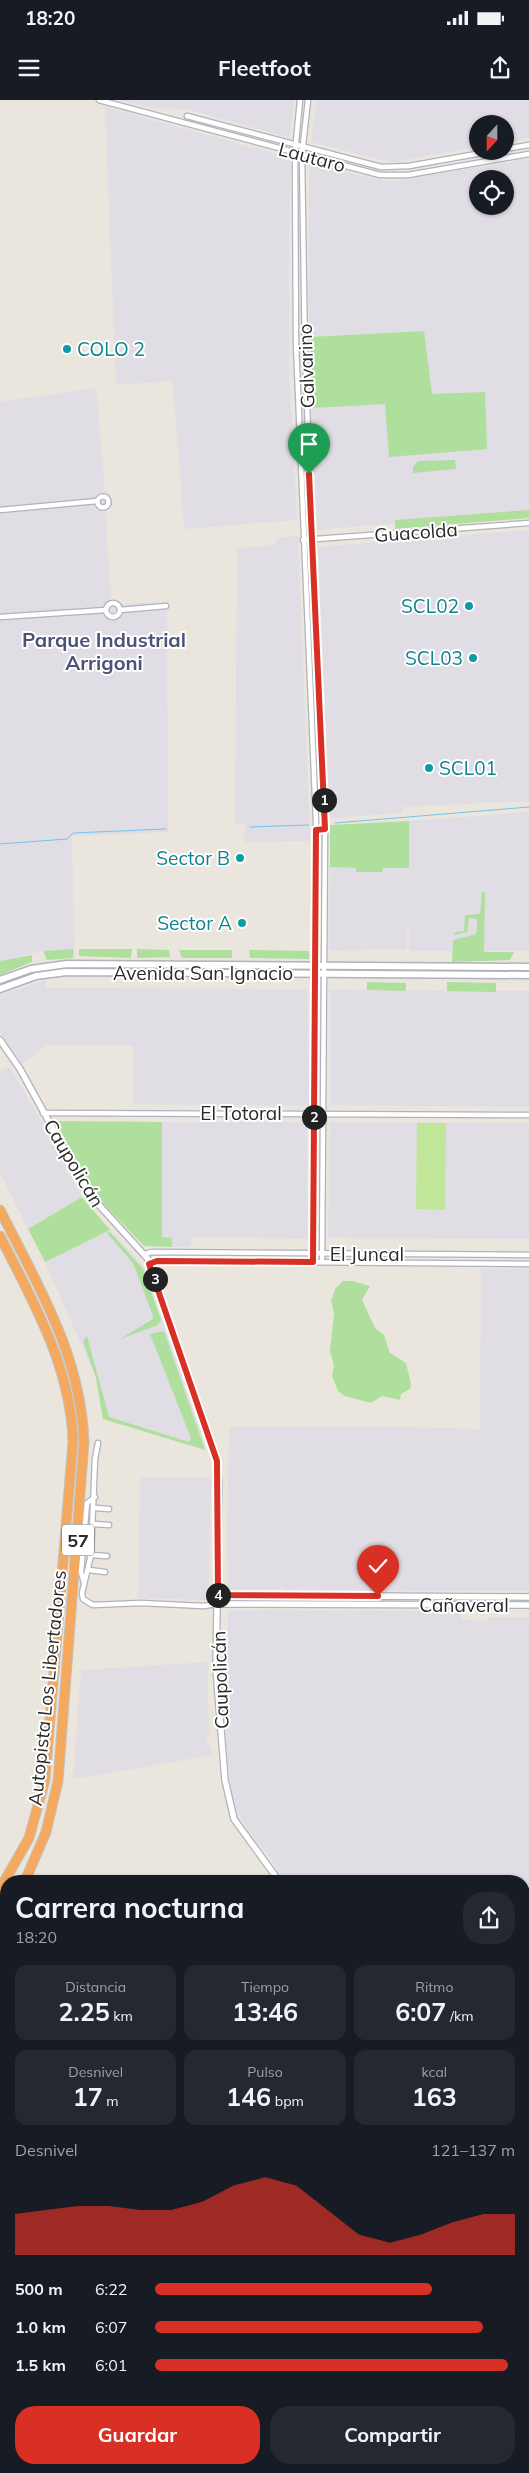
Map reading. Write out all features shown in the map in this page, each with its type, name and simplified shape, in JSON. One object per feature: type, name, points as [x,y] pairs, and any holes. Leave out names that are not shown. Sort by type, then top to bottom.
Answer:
[{"type":"highway","name":"Autopista Los Libertadores","points":[[0,1210],[54,1319],[69,1354],[81,1402],[84,1442],[58,1781],[46,1832],[28,1875]]},
{"type":"highway","name":"Autopista Los Libertadores","points":[[0,1236],[58,1357],[69,1396],[73,1442],[45,1780],[29,1838],[8,1875]]},
{"type":"main road","name":"Avenida San Ignacio","points":[[0,980],[23,971],[47,966],[93,964],[529,967]]},
{"type":"main road","points":[[93,964],[93,972]]},
{"type":"main road","points":[[119,964],[116,968],[119,973]]},
{"type":"main road","points":[[273,965],[273,974]]},
{"type":"main road","points":[[421,975],[422,966]]},
{"type":"main road","name":"Avenida San Ignacio","points":[[0,988],[42,975],[93,972],[529,975]]},
{"type":"street","name":"Lautaro","points":[[99,100],[380,175],[393,176],[529,154]]},
{"type":"street","name":"Galvarino","points":[[300,100],[295,144],[296,344],[316,830],[313,1262]]},
{"type":"street","name":"Galvarino","points":[[308,100],[302,154],[304,358],[325,829],[322,1262]]},
{"type":"street","name":"Lautaro","points":[[187,116],[388,168],[469,155]]},
{"type":"street","points":[[514,148],[529,145]]},
{"type":"street","points":[[0,510],[97,502]]},
{"type":"street","name":"Guacolda","points":[[303,540],[529,523]]},
{"type":"street","points":[[106,610],[113,603],[120,610],[166,606]]},
{"type":"street","points":[[106,610],[108,615],[113,617],[120,610]]},
{"type":"street","points":[[0,617],[106,610]]},
{"type":"street","points":[[310,679],[319,680]]},
{"type":"street","points":[[316,830],[325,829]]},
{"type":"street","name":"Caupolicán","points":[[0,1040],[20,1069],[89,1194],[145,1254],[217,1461],[217,1677],[228,1799],[234,1820],[240,1830],[276,1875]]},
{"type":"street","name":"El Totoral","points":[[43,1113],[529,1115]]},
{"type":"street","name":"El Juncal","points":[[145,1254],[152,1252],[529,1255]]},
{"type":"street","name":"El Juncal","points":[[149,1264],[157,1261],[529,1264]]},
{"type":"street","points":[[98,1443],[95,1459],[92,1555],[82,1592],[83,1598],[93,1605],[141,1603],[203,1606],[218,1604]]},
{"type":"street","points":[[84,1583],[81,1572],[87,1503],[95,1497]]},
{"type":"street","points":[[94,1508],[109,1509]]},
{"type":"street","points":[[94,1524],[109,1525]]},
{"type":"street","points":[[92,1555],[107,1556]]},
{"type":"street","points":[[89,1570],[105,1572]]},
{"type":"street","name":"Cañaveral","points":[[218,1595],[529,1597]]},
{"type":"street","name":"Cañaveral","points":[[218,1604],[529,1605]]},
{"type":"shaded area","points":[[120,100],[294,100],[288,137],[186,109],[151,108]]},
{"type":"shaded area","points":[[317,100],[529,100],[529,138],[514,140],[514,115],[469,115],[469,148],[394,162],[311,142]]},
{"type":"shaded area","points":[[105,107],[291,158],[289,373],[297,520],[184,529],[173,381],[116,385]]},
{"type":"shaded area","points":[[529,159],[529,512],[317,530],[312,408],[385,403],[389,456],[487,448],[432,395],[423,331],[309,337],[309,162],[377,180],[394,181]]},
{"type":"shaded area","points":[[96,388],[105,491],[110,494],[113,502],[111,507],[105,511],[111,599],[123,604],[167,602],[168,832],[72,836],[74,949],[43,951],[0,961],[0,402]]},
{"type":"shaded area","points":[[529,530],[529,801],[402,807],[403,813],[330,818],[318,547]]},
{"type":"shaded area","points":[[298,536],[310,841],[244,842],[245,824],[235,825],[237,548],[275,545],[276,538]]},
{"type":"shaded area","points":[[529,812],[529,951],[409,951],[408,903],[407,949],[329,951],[330,867],[356,868],[357,872],[382,872],[382,868],[408,868],[409,821]]},
{"type":"shaded area","points":[[45,980],[46,988],[308,989],[309,1104],[307,1106],[133,1104],[133,1046],[47,1045],[22,1064],[0,1032],[0,995]]},
{"type":"shaded area","points":[[330,990],[529,991],[529,1107],[330,1105]]},
{"type":"shaded area","points":[[9,1067],[50,1135],[66,1165],[65,1171],[70,1175],[82,1197],[28,1229],[0,1173],[0,1071]]},
{"type":"shaded area","points":[[162,1122],[307,1122],[308,1239],[192,1237],[191,1247],[172,1247],[172,1238],[162,1237]]},
{"type":"shaded area","points":[[330,1122],[529,1123],[529,1239],[328,1238]]},
{"type":"shaded area","points":[[110,1230],[144,1267],[206,1449],[103,1419],[96,1378],[45,1262]]},
{"type":"shaded area","points":[[481,1269],[529,1269],[529,1591],[285,1590],[283,1587],[278,1590],[230,1590],[228,1588],[227,1539],[229,1427],[375,1426],[480,1429]]},
{"type":"shaded area","points":[[140,1478],[211,1478],[208,1600],[138,1598]]},
{"type":"shaded area","points":[[230,1610],[461,1611],[462,1620],[487,1621],[488,1617],[529,1617],[529,1875],[280,1875],[235,1808],[226,1747],[228,1613]]},
{"type":"shaded area","points":[[208,1662],[210,1733],[206,1738],[213,1755],[73,1779],[81,1670]]},
{"type":"green space","points":[[424,331],[432,394],[485,392],[487,449],[389,457],[385,404],[312,408],[309,337]]},
{"type":"green space","points":[[455,460],[456,469],[413,473],[413,467],[418,461]]},
{"type":"green space","points":[[529,510],[529,518],[395,529],[395,520]]},
{"type":"green space","points":[[409,821],[409,868],[383,868],[382,872],[356,872],[356,868],[330,867],[330,825]]},
{"type":"green space","points":[[482,892],[485,892],[484,952],[514,952],[510,960],[452,962],[453,940],[474,935],[477,932],[477,919],[469,918],[467,932],[454,935],[455,932],[464,931],[465,915],[480,914]]},
{"type":"green space","points":[[74,949],[73,958],[47,960],[43,951]]},
{"type":"green space","points":[[79,949],[132,949],[131,958],[79,956]]},
{"type":"green space","points":[[137,949],[169,950],[170,957],[137,958]]},
{"type":"green space","points":[[179,950],[232,950],[232,958],[182,958]]},
{"type":"green space","points":[[249,950],[309,951],[309,959],[250,958]]},
{"type":"green space","points":[[32,955],[32,962],[0,975],[0,961]]},
{"type":"green space","points":[[367,982],[406,983],[406,991],[367,990]]},
{"type":"green space","points":[[447,982],[496,983],[496,992],[447,991]]},
{"type":"green space","points":[[55,1121],[162,1122],[162,1237],[172,1238],[172,1247],[144,1246],[102,1202]]},
{"type":"green space","points":[[417,1123],[446,1123],[445,1210],[416,1209]]},
{"type":"green space","points":[[82,1197],[110,1230],[45,1262],[28,1229]]},
{"type":"green space","points":[[110,1232],[143,1269],[161,1320],[158,1325],[120,1339],[153,1319],[133,1263],[107,1233]]},
{"type":"green space","points":[[343,1281],[353,1281],[370,1286],[362,1300],[375,1328],[384,1335],[390,1353],[406,1363],[411,1384],[410,1389],[401,1394],[400,1400],[382,1396],[371,1403],[345,1396],[338,1391],[332,1376],[334,1365],[330,1351],[334,1313],[331,1301],[335,1289]]},
{"type":"green space","points":[[164,1331],[205,1450],[103,1419],[96,1378],[83,1341],[87,1336],[109,1417],[189,1442],[191,1438],[150,1334]]},
{"type":"waterway","points":[[335,823],[529,807]]},
{"type":"waterway","points":[[250,827],[309,825]]},
{"type":"waterway","points":[[0,844],[67,839],[73,833],[166,829]]},
{"type":"place","name":"COLO 2","points":[[67,349]]},
{"type":"place","name":"SCL02","points":[[469,606]]},
{"type":"place","name":"SCL03","points":[[473,658]]},
{"type":"place","name":"SCL01","points":[[429,768]]},
{"type":"place","name":"Sector B","points":[[240,858]]},
{"type":"place","name":"Sector A","points":[[242,923]]},
{"type":"district","name":"Parque Industrial Arrigoni","points":[[104,650]]},
{"type":"route","points":[[309,474],[325,829],[316,830],[313,1262],[153,1261],[149,1264],[217,1461],[219,1484],[218,1595],[378,1596]]}]
